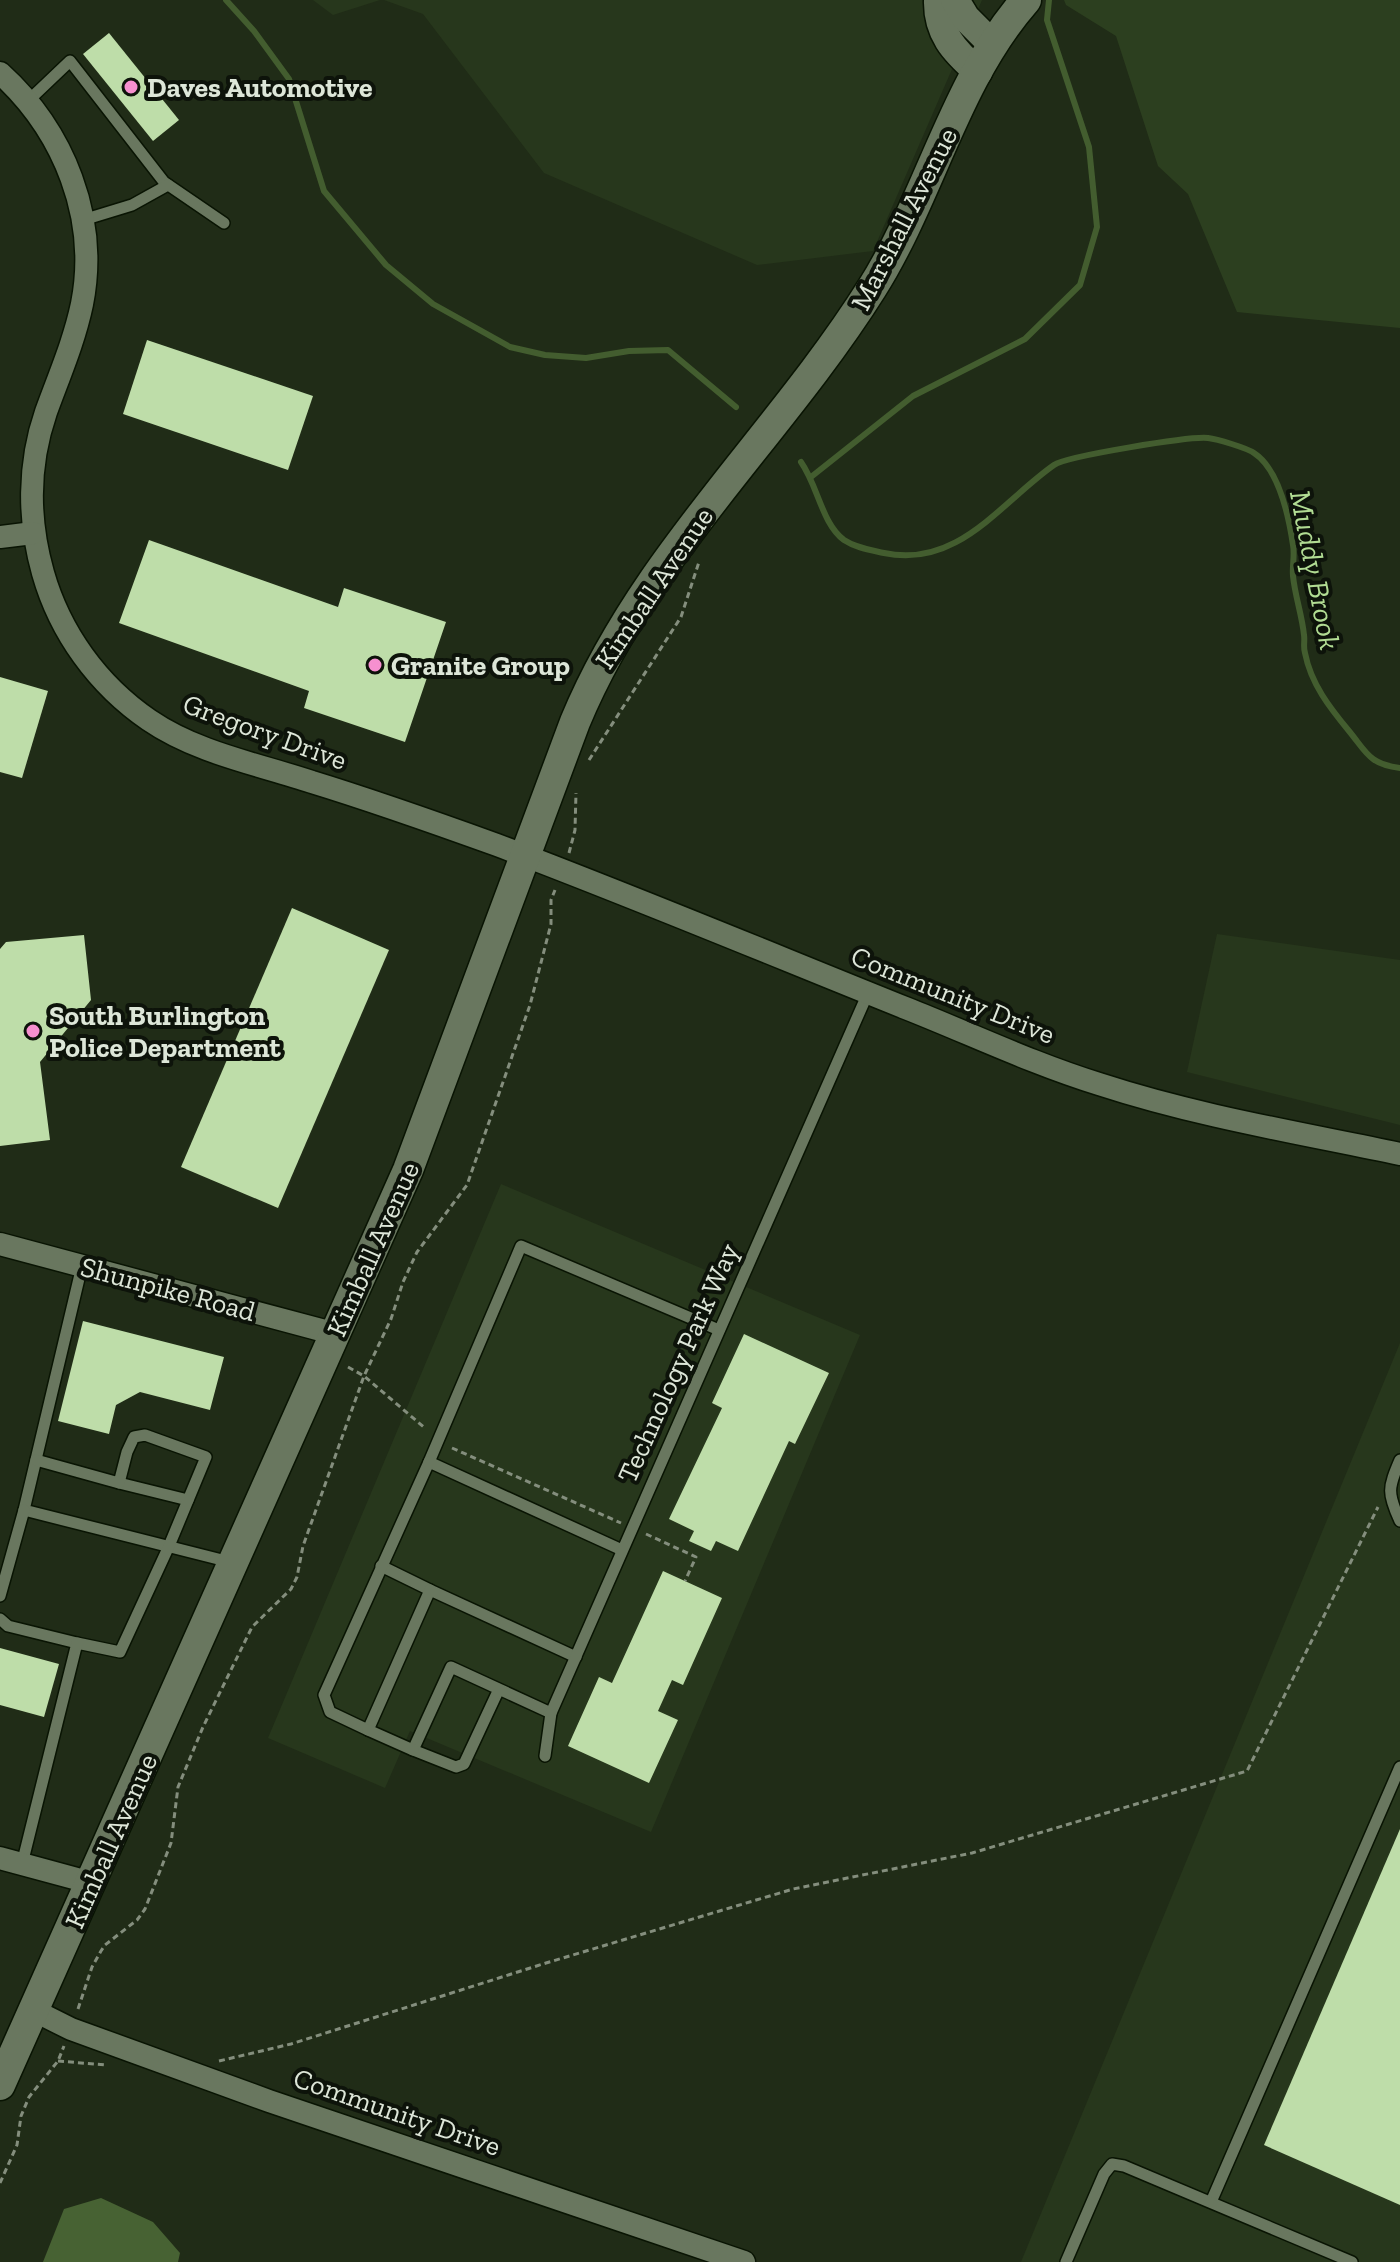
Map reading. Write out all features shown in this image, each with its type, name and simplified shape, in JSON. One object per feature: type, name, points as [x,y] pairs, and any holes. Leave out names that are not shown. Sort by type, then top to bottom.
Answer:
[{"type":"main road","name":"Marshall Avenue","points":[[768,430],[874,285],[904,230],[978,72],[993,45],[1026,0]]},
{"type":"main road","name":"Kimball Avenue","points":[[0,2085],[234,1563],[339,1348],[430,1115],[511,851],[608,651],[665,563],[768,430]]},
{"type":"street","points":[[938,0],[940,26],[946,40],[978,72]]},
{"type":"street","points":[[955,0],[973,27],[993,45]]},
{"type":"street","name":"Gregory Drive","points":[[0,73],[28,101],[55,140],[70,172],[83,220],[86,257],[83,299],[68,355],[45,416],[32,478],[33,533],[44,578],[57,612],[75,645],[113,692],[147,719],[186,740],[511,851]]},
{"type":"street","points":[[0,537],[33,533]]},
{"type":"street","name":"Community Drive","points":[[511,851],[1098,1084],[1231,1118],[1400,1154]]},
{"type":"street","name":"Shunpike Road","points":[[0,1244],[82,1266],[339,1348]]},
{"type":"street","points":[[0,1858],[92,1883]]},
{"type":"street","name":"Community Drive","points":[[35,2011],[71,2029],[184,2070],[744,2262]]},
{"type":"lane","points":[[28,101],[70,61],[142,156],[168,185],[224,223]]},
{"type":"lane","points":[[83,220],[132,205],[168,185]]},
{"type":"lane","name":"Technology Park Way","points":[[545,1756],[551,1713],[868,993]]},
{"type":"lane","points":[[499,1689],[464,1764],[456,1767],[330,1712],[324,1695],[429,1462],[521,1246],[719,1330]]},
{"type":"lane","points":[[0,1596],[24,1510],[82,1266]]},
{"type":"lane","points":[[0,1619],[8,1626],[120,1652],[206,1457],[145,1435],[134,1437],[119,1483]]},
{"type":"lane","points":[[36,1460],[188,1500]]},
{"type":"lane","points":[[1400,1460],[1391,1481],[1389,1498],[1400,1521]]},
{"type":"lane","points":[[429,1462],[622,1550]]},
{"type":"lane","points":[[24,1510],[234,1563]]},
{"type":"lane","points":[[381,1566],[576,1657]]},
{"type":"lane","points":[[368,1730],[430,1590]]},
{"type":"lane","points":[[22,1864],[77,1643]]},
{"type":"lane","points":[[413,1750],[451,1667],[551,1713]]},
{"type":"lane","points":[[1211,2202],[1400,1767]]},
{"type":"lane","points":[[1066,2262],[1104,2174],[1112,2164],[1124,2166],[1352,2262]]},
{"type":"path","points":[[588,762],[681,617],[700,559]]},
{"type":"path","points":[[0,2183],[17,2145],[21,2116],[29,2097],[58,2061],[92,1967],[101,1951],[137,1920],[145,1909],[171,1843],[178,1787],[230,1669],[252,1627],[291,1589],[297,1577],[303,1546],[364,1376],[417,1252],[461,1194],[471,1175],[530,1005],[551,924],[551,900],[575,830],[576,791]]},
{"type":"path","points":[[339,1348],[364,1376],[430,1433]]},
{"type":"path","points":[[449,1446],[621,1523]]},
{"type":"path","points":[[184,2070],[291,2044],[793,1889],[972,1853],[1247,1771],[1391,1481]]},
{"type":"path","points":[[646,1534],[696,1557],[685,1581]]},
{"type":"shaded area","points":[[313,0],[380,0],[333,15]]},
{"type":"shaded area","points":[[384,0],[982,0],[873,251],[757,265],[544,173],[423,14]]},
{"type":"shaded area","points":[[1064,0],[1400,0],[1400,328],[1237,312],[1188,194],[1158,166],[1116,36],[1066,5]]},
{"type":"shaded area","points":[[1217,934],[1400,960],[1400,1125],[1187,1072]]},
{"type":"shaded area","points":[[501,1184],[860,1335],[651,1832],[410,1731],[385,1788],[268,1738]]},
{"type":"shaded area","points":[[1400,1343],[1400,2262],[1021,2262]]},
{"type":"shaded area","points":[[101,2198],[153,2222],[180,2253],[178,2262],[43,2262],[64,2209]]},
{"type":"building","name":"Daves Automotive","points":[[109,33],[179,120],[153,141],[83,54]]},
{"type":"building","points":[[147,340],[313,396],[288,470],[123,414]]},
{"type":"building","points":[[149,540],[338,607],[344,588],[446,622],[405,742],[304,708],[309,691],[119,623]]},
{"type":"building","points":[[0,677],[48,691],[22,778],[0,772]]},
{"type":"building","points":[[292,908],[389,950],[278,1208],[181,1167]]},
{"type":"building","name":"South Burlington Police Department","points":[[84,935],[91,1000],[40,1062],[50,1140],[0,1146],[0,949],[6,942]]},
{"type":"building","points":[[83,1321],[224,1357],[210,1410],[140,1392],[116,1405],[109,1434],[58,1421]]},
{"type":"building","points":[[744,1334],[829,1373],[795,1444],[789,1441],[738,1551],[716,1541],[711,1551],[689,1541],[694,1531],[669,1519],[722,1408],[712,1403]]},
{"type":"building","points":[[663,1571],[722,1598],[683,1685],[672,1680],[658,1711],[678,1720],[649,1783],[568,1746],[599,1677],[612,1683]]},
{"type":"building","points":[[0,1648],[59,1664],[44,1717],[0,1705]]},
{"type":"building","points":[[1400,1829],[1400,2205],[1264,2145]]},
{"type":"waterway","name":"Muddy Brook","points":[[226,0],[254,31],[289,79],[324,191],[386,265],[433,304],[510,347],[545,355],[586,358],[629,351],[668,350],[736,407]]},
{"type":"waterway","points":[[811,477],[913,396],[1025,339],[1080,285],[1097,227],[1089,147],[1047,20],[1049,0]]},
{"type":"waterway","name":"Muddy Brook","points":[[801,462],[825,515],[844,540],[869,550],[910,555],[934,551],[956,542],[977,529],[1054,465],[1064,461],[1130,447],[1197,438],[1218,440],[1254,453],[1277,482],[1286,509],[1294,549],[1293,576],[1304,651],[1317,685],[1370,756],[1381,764],[1400,768]]},
{"type":"place","name":"Daves Automotive","points":[[131,87]]},
{"type":"place","name":"Granite Group","points":[[375,665]]},
{"type":"place","name":"South Burlington Police Department","points":[[33,1031]]}]
